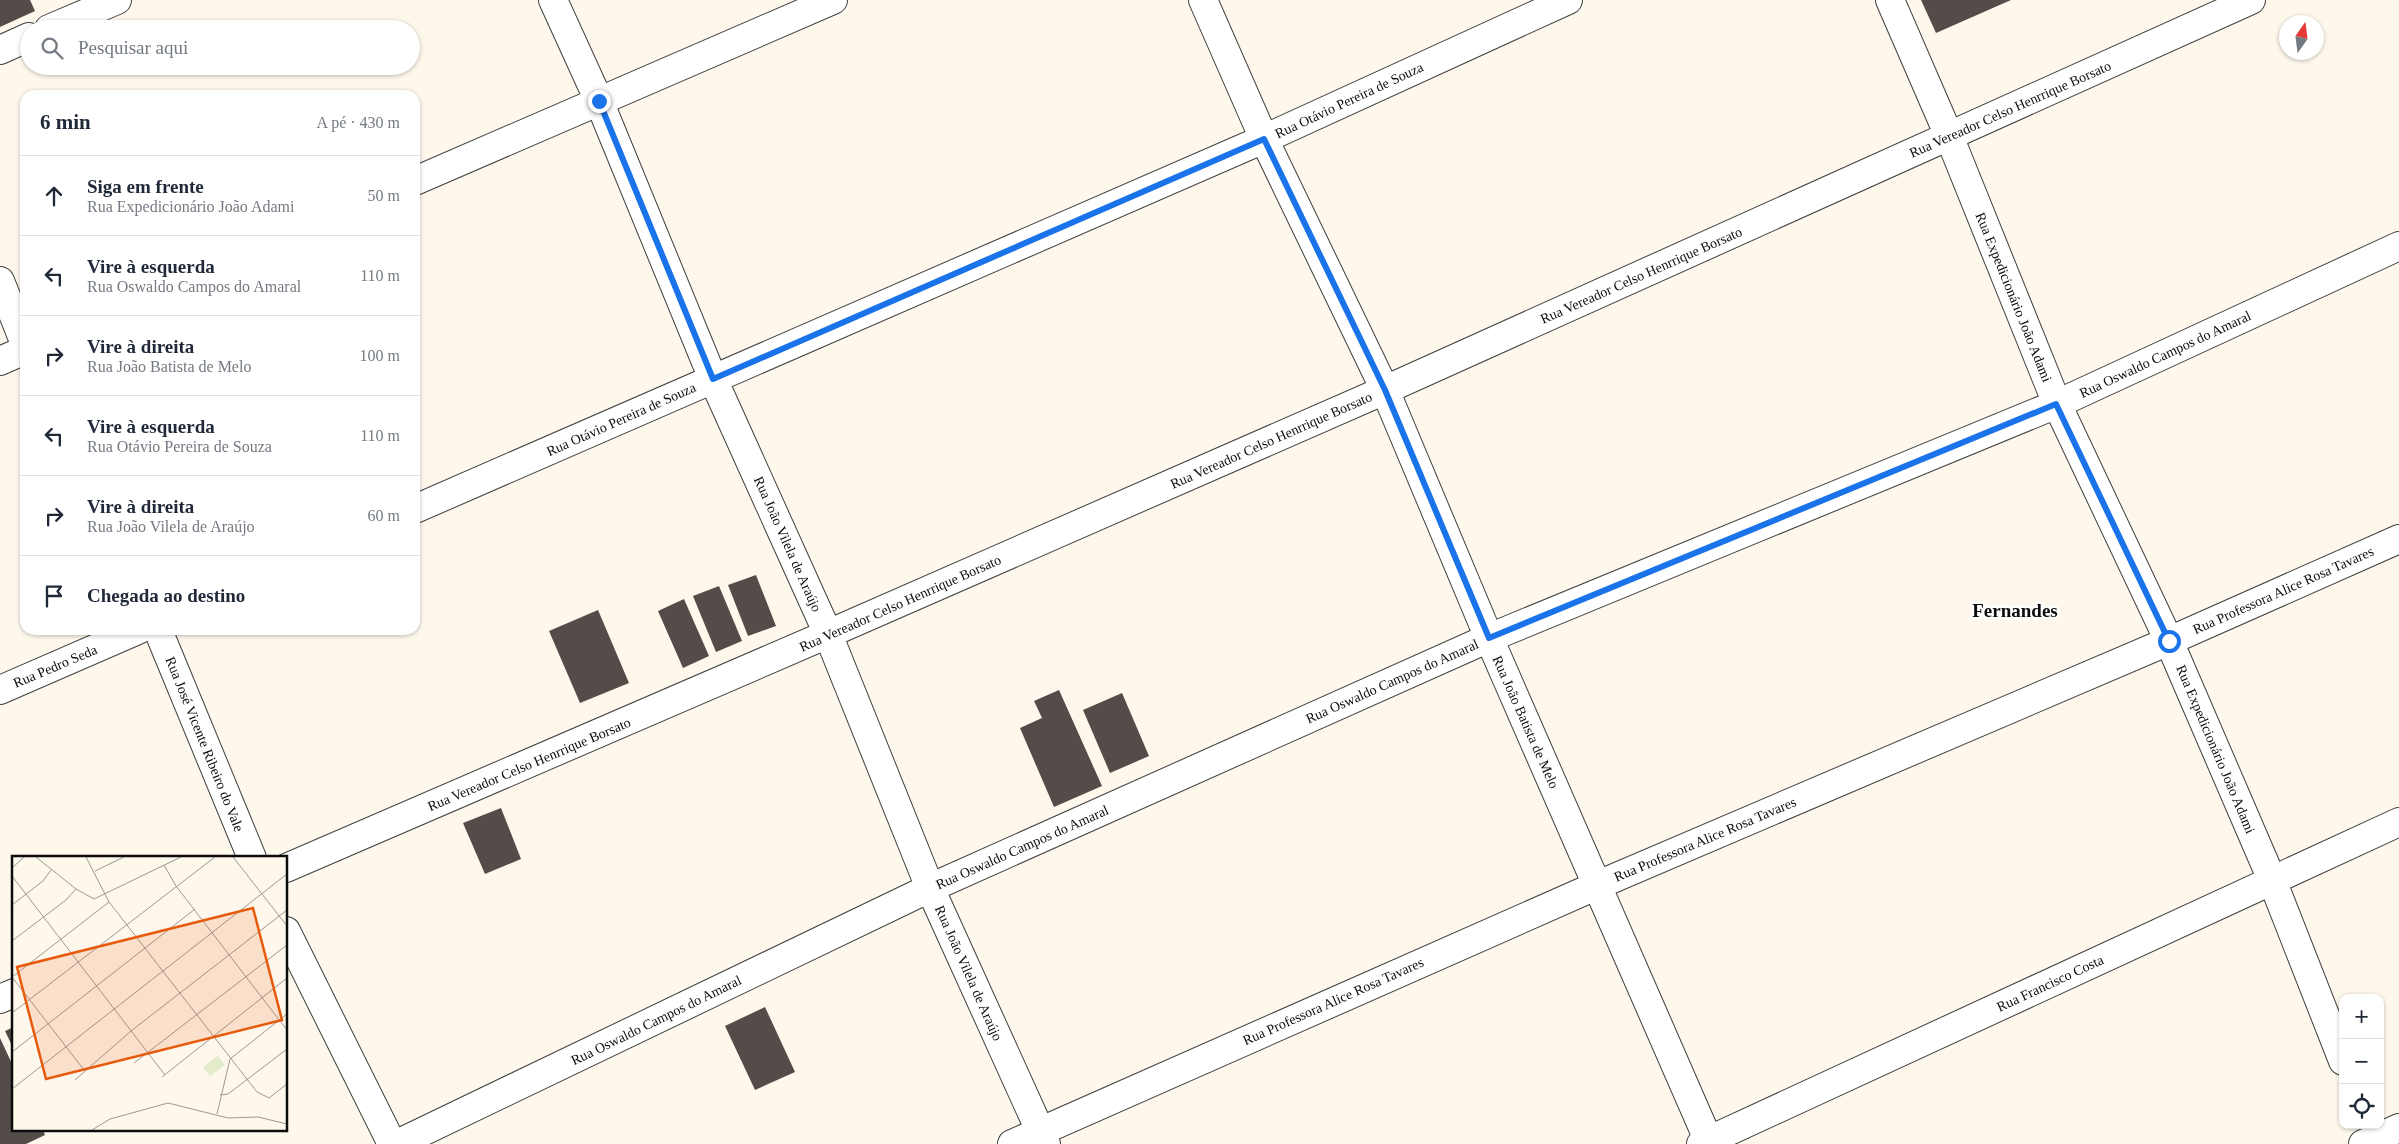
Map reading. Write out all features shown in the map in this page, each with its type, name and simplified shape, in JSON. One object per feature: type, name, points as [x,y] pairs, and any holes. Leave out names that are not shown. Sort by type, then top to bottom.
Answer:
[{"type":"street","points":[[70,20],[118,0]]},
{"type":"street","name":"Rua João Vilela de Araújo","points":[[553,0],[599,101],[713,379],[828,634],[930,888],[1043,1137]]},
{"type":"street","points":[[420,179],[832,0]]},
{"type":"street","name":"Rua João Batista de Melo","points":[[1203,0],[1264,139],[1385,390],[1489,638],[1598,885],[1707,1143]]},
{"type":"street","name":"Rua Otávio Pereira de Souza","points":[[420,507],[1264,139],[1568,0]]},
{"type":"street","name":"Rua Expedicionário João Adami","points":[[1890,0],[1949,136],[2056,404],[2169,641],[2272,880],[2339,1051]]},
{"type":"street","name":"Rua Vereador Celso Henrrique Borsato","points":[[288,867],[828,634],[1385,390],[2251,0]]},
{"type":"street","points":[[0,50],[20,41]]},
{"type":"street","name":"Rua Oswaldo Campos do Amaral","points":[[397,1144],[930,888],[1489,638],[2056,404],[2399,246]]},
{"type":"street","points":[[0,282],[20,332]]},
{"type":"street","points":[[0,361],[20,352]]},
{"type":"street","name":"Rua Professora Alice Rosa Tavares","points":[[1012,1144],[1043,1137],[1598,885],[2169,641],[2399,539]]},
{"type":"street","name":"Rua Pedro Seda","points":[[0,690],[126,635]]},
{"type":"street","name":"Rua José Vicente Ribeiro do Vale","points":[[160,635],[251,856]]},
{"type":"street","name":"Rua Francisco Costa","points":[[1707,1143],[2399,822]]},
{"type":"street","points":[[288,935],[392,1144]]},
{"type":"street","points":[[0,999],[12,994]]},
{"type":"street","points":[[2370,1138],[2399,1128]]},
{"type":"building","points":[[0,0],[30,0],[35,11],[0,27]]},
{"type":"building","points":[[1921,0],[2011,0],[1936,33]]},
{"type":"building","points":[[756,575],[776,626],[748,636],[728,585]]},
{"type":"building","points":[[719,586],[742,641],[716,652],[693,596]]},
{"type":"building","points":[[684,599],[709,656],[683,668],[658,611]]},
{"type":"building","points":[[598,610],[629,683],[580,703],[549,631]]},
{"type":"building","points":[[1059,690],[1102,786],[1054,807],[1020,728],[1042,718],[1034,701]]},
{"type":"building","points":[[1122,693],[1149,756],[1110,773],[1083,710]]},
{"type":"building","points":[[501,808],[521,859],[485,874],[463,823]]},
{"type":"building","points":[[765,1007],[795,1072],[755,1090],[725,1026]]},
{"type":"building","points":[[12,1028],[12,1046],[5,1031]]},
{"type":"building","points":[[0,1038],[12,1064],[12,1132],[44,1132],[45,1135],[26,1144],[0,1144]]},
{"type":"district","name":"Fernandes","points":[[2015,610]]},
{"type":"route","points":[[599,101],[713,379],[1264,139],[1385,390],[1489,638],[2056,404],[2169,641]]}]
